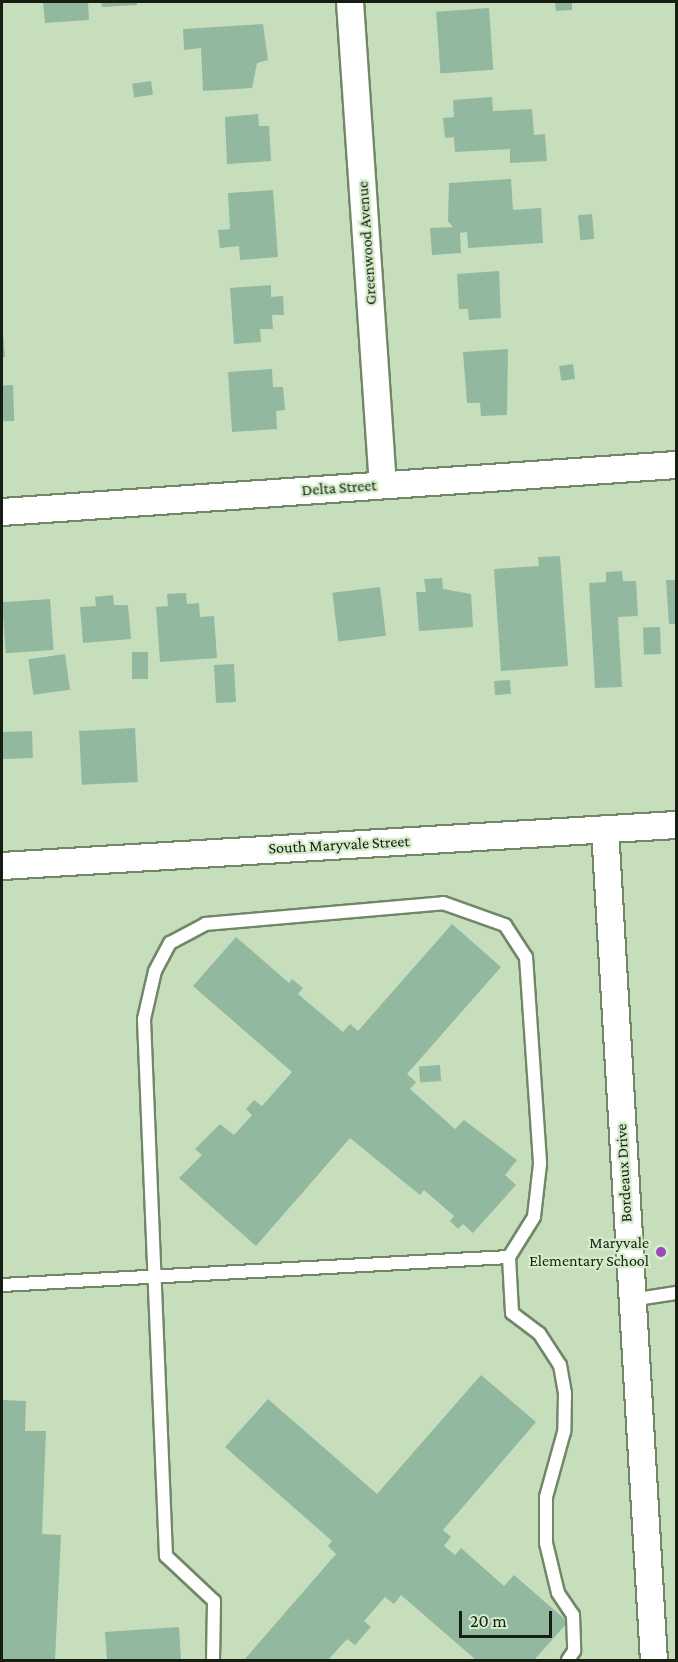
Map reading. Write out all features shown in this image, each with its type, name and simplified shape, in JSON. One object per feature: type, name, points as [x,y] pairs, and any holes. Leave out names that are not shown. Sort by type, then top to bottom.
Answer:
[{"type":"street","name":"Greenwood Avenue","points":[[350,2],[383,484]]},
{"type":"street","name":"Delta Street","points":[[2,512],[676,465]]},
{"type":"street","name":"South Maryvale Street","points":[[2,866],[676,825]]},
{"type":"street","name":"Bordeaux Drive","points":[[605,829],[654,1660]]},
{"type":"lane","points":[[213,1660],[214,1601],[166,1556],[144,1019],[155,971],[170,943],[205,924],[443,903],[505,925],[526,957],[540,1164],[534,1217],[509,1257],[513,1313],[538,1333],[560,1365],[565,1393],[564,1432],[546,1497],[546,1543],[558,1593],[573,1615],[574,1651],[568,1660]]},
{"type":"lane","points":[[2,1285],[509,1257]]},
{"type":"lane","points":[[631,1300],[676,1293]]},
{"type":"building","points":[[43,2],[88,2],[89,20],[45,23]]},
{"type":"building","points":[[101,2],[137,2],[137,5],[102,7]]},
{"type":"building","points":[[555,2],[572,2],[572,10],[556,11]]},
{"type":"building","points":[[489,8],[493,70],[440,74],[436,12]]},
{"type":"building","points":[[263,24],[268,60],[257,63],[252,88],[203,91],[201,48],[184,50],[183,29]]},
{"type":"building","points":[[151,81],[153,95],[134,98],[132,84]]},
{"type":"building","points":[[492,97],[493,111],[532,109],[534,135],[545,134],[547,161],[510,163],[510,149],[455,152],[454,137],[445,138],[443,118],[454,117],[453,100]]},
{"type":"building","points":[[258,114],[259,126],[269,126],[271,161],[227,164],[225,117]]},
{"type":"building","points":[[511,179],[513,210],[541,208],[543,243],[468,248],[467,232],[460,233],[461,253],[432,255],[430,228],[453,227],[448,221],[449,183]]},
{"type":"building","points":[[273,190],[278,257],[240,260],[239,246],[220,248],[218,230],[230,229],[228,193]]},
{"type":"building","points":[[592,214],[594,239],[580,240],[578,215]]},
{"type":"building","points":[[499,271],[501,318],[469,320],[468,309],[459,309],[457,274]]},
{"type":"building","points":[[271,285],[271,297],[283,296],[284,315],[272,315],[273,329],[260,329],[261,342],[234,344],[230,288]]},
{"type":"building","points":[[3,334],[5,357],[2,357]]},
{"type":"building","points":[[508,349],[507,415],[481,416],[480,403],[467,403],[463,352]]},
{"type":"building","points":[[573,364],[575,379],[561,381],[559,366]]},
{"type":"building","points":[[272,369],[273,387],[283,387],[285,410],[276,411],[277,429],[232,432],[228,372]]},
{"type":"building","points":[[2,385],[13,385],[14,421],[3,421]]},
{"type":"building","points":[[560,556],[568,666],[501,671],[494,569],[539,566],[538,557]]},
{"type":"building","points":[[622,571],[623,581],[636,581],[638,616],[618,617],[622,687],[595,688],[589,583],[606,582],[606,572]]},
{"type":"building","points":[[442,578],[443,589],[471,594],[473,627],[419,631],[416,592],[426,592],[424,579]]},
{"type":"building","points":[[666,580],[676,580],[676,624],[669,624]]},
{"type":"building","points":[[380,587],[386,636],[338,641],[332,593]]},
{"type":"building","points":[[186,593],[187,604],[199,603],[200,617],[214,616],[217,658],[160,662],[156,607],[168,606],[167,594]]},
{"type":"building","points":[[113,595],[114,605],[128,605],[131,639],[83,643],[80,607],[96,606],[95,597]]},
{"type":"building","points":[[50,599],[54,650],[6,653],[2,602]]},
{"type":"building","points":[[660,627],[661,654],[644,655],[643,628]]},
{"type":"building","points":[[132,652],[148,652],[148,679],[132,679]]},
{"type":"building","points":[[65,654],[70,690],[33,695],[28,659]]},
{"type":"building","points":[[234,664],[236,702],[216,703],[214,665]]},
{"type":"building","points":[[510,680],[511,694],[495,695],[494,681]]},
{"type":"building","points":[[135,728],[138,782],[82,785],[79,731]]},
{"type":"building","points":[[32,731],[33,758],[3,759],[2,732]]},
{"type":"building","points":[[452,924],[501,967],[407,1074],[416,1082],[410,1089],[455,1129],[464,1120],[517,1160],[505,1175],[516,1185],[473,1233],[463,1224],[458,1229],[450,1221],[454,1216],[424,1190],[420,1195],[350,1138],[256,1246],[179,1178],[202,1155],[195,1149],[220,1124],[234,1135],[252,1115],[246,1109],[254,1100],[262,1106],[292,1072],[193,986],[236,937],[289,983],[292,979],[303,988],[298,994],[343,1032],[350,1024],[358,1031]]},
{"type":"building","points":[[440,1065],[441,1081],[420,1082],[419,1066]]},
{"type":"building","points":[[481,1375],[536,1422],[443,1530],[451,1537],[444,1546],[455,1555],[461,1548],[504,1586],[514,1575],[568,1622],[534,1660],[476,1660],[401,1595],[394,1604],[385,1597],[364,1621],[371,1627],[355,1645],[347,1639],[328,1660],[244,1660],[336,1554],[328,1546],[332,1541],[225,1447],[268,1399],[377,1494]]},
{"type":"building","points":[[2,1400],[26,1401],[25,1431],[46,1431],[42,1534],[61,1535],[55,1660],[2,1660]]},
{"type":"building","points":[[179,1627],[181,1660],[107,1660],[105,1632]]},
{"type":"place","name":"Maryvale Elementary School","points":[[661,1252]]}]
